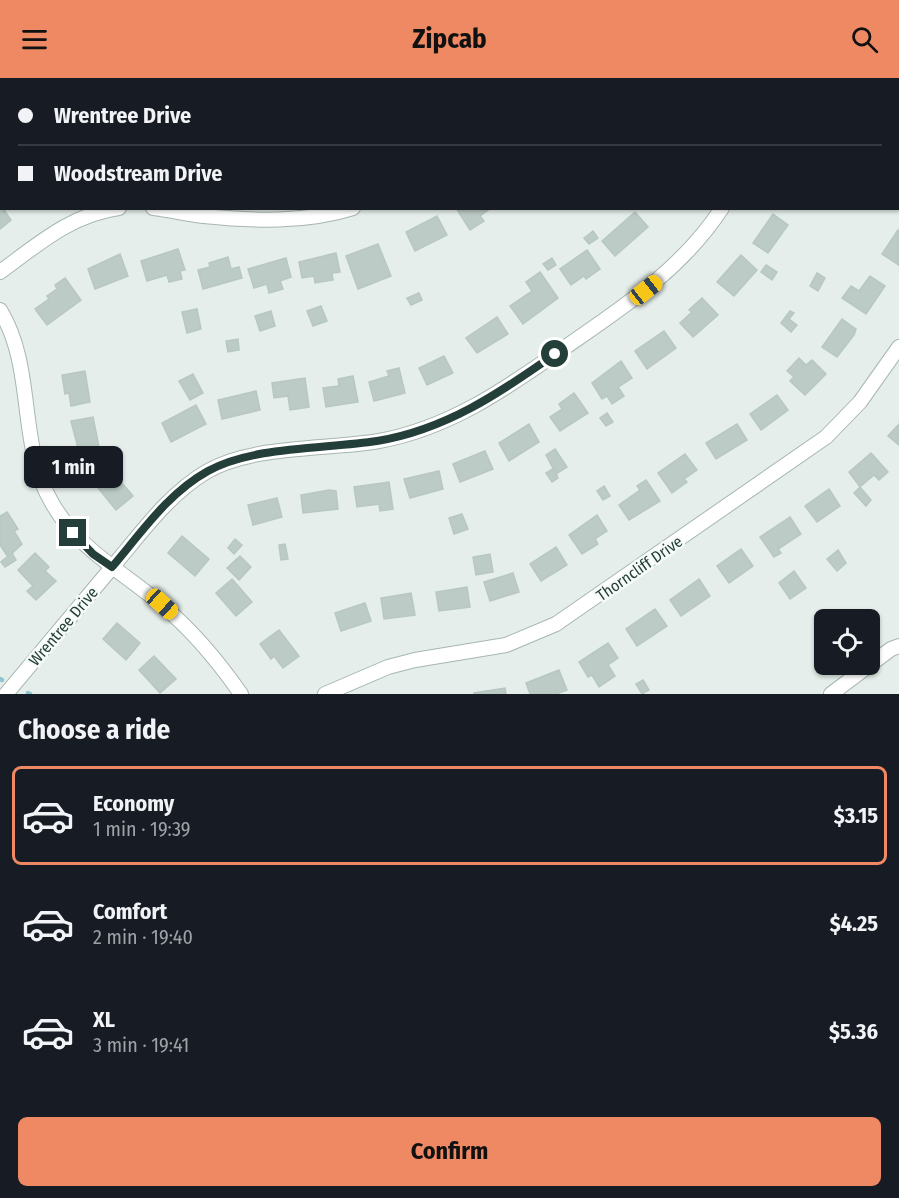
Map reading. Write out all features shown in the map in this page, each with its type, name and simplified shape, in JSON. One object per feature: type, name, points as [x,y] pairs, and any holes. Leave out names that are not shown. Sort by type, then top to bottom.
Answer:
[{"type":"street","points":[[0,272],[65,225],[89,215],[110,210]]},
{"type":"street","points":[[170,210],[248,219],[290,219],[342,210]]},
{"type":"street","name":"Wrentree Drive","points":[[6,694],[172,498],[207,471],[229,461],[252,456],[378,441],[412,433],[468,411],[497,394],[633,301],[661,279],[693,247],[721,210]]},
{"type":"street","points":[[0,310],[14,340],[21,368],[32,451],[45,490],[64,522],[83,544],[162,604],[190,630],[227,674],[240,694]]},
{"type":"street","name":"Thorncliff Drive","points":[[325,694],[388,667],[415,660],[506,645],[556,624],[811,449],[840,424],[860,402],[899,347]]},
{"type":"street","points":[[831,694],[891,649],[899,646]]},
{"type":"building","points":[[0,210],[4,210],[11,220],[0,229]]},
{"type":"building","points":[[457,210],[488,210],[480,216],[484,221],[470,230]]},
{"type":"building","points":[[635,212],[648,227],[615,256],[602,241]]},
{"type":"building","points":[[773,214],[788,225],[768,253],[753,243]]},
{"type":"building","points":[[437,216],[447,235],[415,251],[406,232]]},
{"type":"building","points":[[593,231],[598,238],[589,244],[584,238]]},
{"type":"building","points":[[899,231],[899,265],[882,254]]},
{"type":"building","points":[[378,244],[391,276],[358,289],[346,256]]},
{"type":"building","points":[[178,249],[185,270],[180,271],[182,279],[169,282],[167,275],[147,281],[141,261]]},
{"type":"building","points":[[587,250],[600,269],[586,279],[584,276],[571,285],[560,269]]},
{"type":"building","points":[[336,253],[340,272],[332,273],[333,280],[315,283],[314,276],[302,278],[299,262]]},
{"type":"building","points":[[120,254],[128,276],[95,289],[88,269]]},
{"type":"building","points":[[741,255],[757,270],[734,296],[717,282]]},
{"type":"building","points":[[228,257],[231,269],[239,267],[242,278],[203,289],[198,270],[210,267],[209,263]]},
{"type":"building","points":[[286,258],[291,277],[280,281],[283,289],[269,293],[267,284],[254,288],[248,269]]},
{"type":"building","points":[[552,258],[556,265],[548,270],[543,264]]},
{"type":"building","points":[[766,265],[777,272],[772,280],[761,272]]},
{"type":"building","points":[[540,272],[558,298],[523,324],[510,306],[532,291],[526,282]]},
{"type":"building","points":[[817,273],[825,278],[818,291],[810,286]]},
{"type":"building","points":[[870,276],[885,286],[866,314],[842,298],[851,286],[859,291]]},
{"type":"building","points":[[65,278],[81,300],[47,325],[35,309],[49,299],[47,296],[57,289],[55,285]]},
{"type":"building","points":[[419,293],[422,300],[411,305],[407,298]]},
{"type":"building","points":[[702,298],[718,315],[693,337],[680,323],[692,312],[689,310]]},
{"type":"building","points":[[321,306],[327,321],[313,326],[307,311]]},
{"type":"building","points":[[197,309],[201,329],[187,333],[182,312]]},
{"type":"building","points":[[271,311],[275,326],[260,331],[255,316]]},
{"type":"building","points":[[790,311],[794,313],[789,319],[797,325],[791,332],[781,323]]},
{"type":"building","points":[[497,317],[508,334],[477,353],[466,338]]},
{"type":"building","points":[[842,319],[856,329],[837,357],[822,347]]},
{"type":"building","points":[[664,331],[676,348],[647,369],[635,351]]},
{"type":"building","points":[[238,339],[239,350],[228,352],[226,341]]},
{"type":"building","points":[[444,356],[453,373],[427,385],[419,368]]},
{"type":"building","points":[[799,358],[806,365],[812,360],[826,374],[805,395],[790,381],[794,377],[787,371]]},
{"type":"building","points":[[621,361],[632,378],[618,387],[624,396],[612,404],[607,396],[602,399],[592,383]]},
{"type":"building","points":[[399,368],[405,393],[374,401],[369,382],[389,376],[387,371]]},
{"type":"building","points":[[85,371],[90,402],[71,406],[69,393],[65,394],[62,375]]},
{"type":"building","points":[[193,374],[203,393],[190,400],[179,381]]},
{"type":"building","points":[[353,376],[358,402],[326,407],[323,388],[339,386],[338,379]]},
{"type":"building","points":[[305,378],[309,407],[290,410],[288,396],[274,398],[272,383]]},
{"type":"building","points":[[256,391],[260,410],[222,419],[218,400]]},
{"type":"building","points":[[574,393],[588,413],[560,431],[550,417],[562,409],[559,404]]},
{"type":"building","points":[[777,395],[788,410],[761,430],[750,414]]},
{"type":"building","points":[[196,405],[206,424],[171,442],[162,423]]},
{"type":"building","points":[[607,413],[613,422],[606,426],[600,418]]},
{"type":"building","points":[[93,417],[100,452],[80,456],[71,421]]},
{"type":"building","points":[[529,424],[539,442],[509,461],[499,443]]},
{"type":"building","points":[[737,424],[747,440],[716,459],[706,443]]},
{"type":"building","points":[[899,424],[899,445],[888,436]]},
{"type":"building","points":[[555,449],[567,467],[556,474],[546,455]]},
{"type":"building","points":[[485,451],[493,469],[460,482],[453,464]]},
{"type":"building","points":[[871,453],[888,472],[879,480],[874,475],[860,487],[849,472]]},
{"type":"building","points":[[685,454],[697,470],[684,479],[687,482],[672,493],[658,473]]},
{"type":"building","points":[[102,460],[133,496],[116,510],[86,473]]},
{"type":"building","points":[[554,468],[558,478],[552,482],[546,473]]},
{"type":"building","points":[[439,471],[443,489],[410,498],[404,479]]},
{"type":"building","points":[[646,480],[660,501],[629,520],[619,505],[640,490],[637,486]]},
{"type":"building","points":[[389,482],[393,509],[380,511],[379,504],[357,507],[354,487]]},
{"type":"building","points":[[604,486],[610,496],[603,500],[597,491]]},
{"type":"building","points":[[860,487],[871,500],[866,506],[854,493]]},
{"type":"building","points":[[829,489],[840,506],[817,522],[805,506]]},
{"type":"building","points":[[336,491],[338,509],[303,513],[301,495]]},
{"type":"building","points":[[277,498],[282,517],[253,525],[248,505]]},
{"type":"building","points":[[7,512],[18,529],[14,531],[22,544],[8,557],[0,545],[0,516]]},
{"type":"building","points":[[462,514],[468,529],[454,534],[449,518]]},
{"type":"building","points":[[597,515],[607,531],[595,539],[598,544],[582,554],[569,535]]},
{"type":"building","points":[[790,517],[801,534],[778,549],[781,553],[774,557],[760,537]]},
{"type":"building","points":[[182,536],[209,559],[195,576],[168,553]]},
{"type":"building","points":[[235,539],[242,545],[234,554],[228,548]]},
{"type":"building","points":[[285,544],[288,559],[281,560],[279,545]]},
{"type":"building","points":[[556,547],[567,565],[541,581],[530,564]]},
{"type":"building","points":[[741,549],[753,566],[729,583],[717,566]]},
{"type":"building","points":[[838,550],[846,563],[837,571],[827,559]]},
{"type":"building","points":[[12,553],[16,560],[5,567],[1,562]]},
{"type":"building","points":[[35,553],[49,567],[45,571],[56,581],[36,600],[27,591],[33,586],[18,570]]},
{"type":"building","points":[[490,554],[493,572],[476,575],[473,557]]},
{"type":"building","points":[[240,556],[251,567],[239,580],[227,568]]},
{"type":"building","points":[[794,571],[806,588],[790,599],[779,583]]},
{"type":"building","points":[[513,573],[519,592],[490,601],[484,582]]},
{"type":"building","points":[[232,579],[252,602],[236,616],[216,593]]},
{"type":"building","points":[[699,579],[710,596],[681,616],[670,600]]},
{"type":"building","points":[[467,587],[470,607],[439,611],[436,592]]},
{"type":"building","points":[[411,593],[415,615],[384,619],[381,598]]},
{"type":"building","points":[[365,603],[371,621],[341,631],[335,613]]},
{"type":"building","points":[[655,609],[667,626],[637,646],[626,629]]},
{"type":"building","points":[[117,623],[140,643],[126,660],[103,639]]},
{"type":"building","points":[[279,630],[299,656],[283,668],[274,656],[271,659],[260,644]]},
{"type":"building","points":[[608,643],[618,658],[608,665],[615,676],[599,687],[592,675],[588,677],[579,662]]},
{"type":"building","points":[[154,656],[176,679],[160,693],[139,670]]},
{"type":"building","points":[[559,670],[567,690],[556,694],[530,694],[526,683]]},
{"type":"building","points":[[643,680],[649,690],[642,694],[636,684]]},
{"type":"building","points":[[505,688],[506,694],[474,694],[474,693]]},
{"type":"route","points":[[73,533],[93,554],[112,567],[161,508],[207,471],[229,461],[252,456],[378,441],[435,426],[468,411],[497,394],[555,354]]}]
